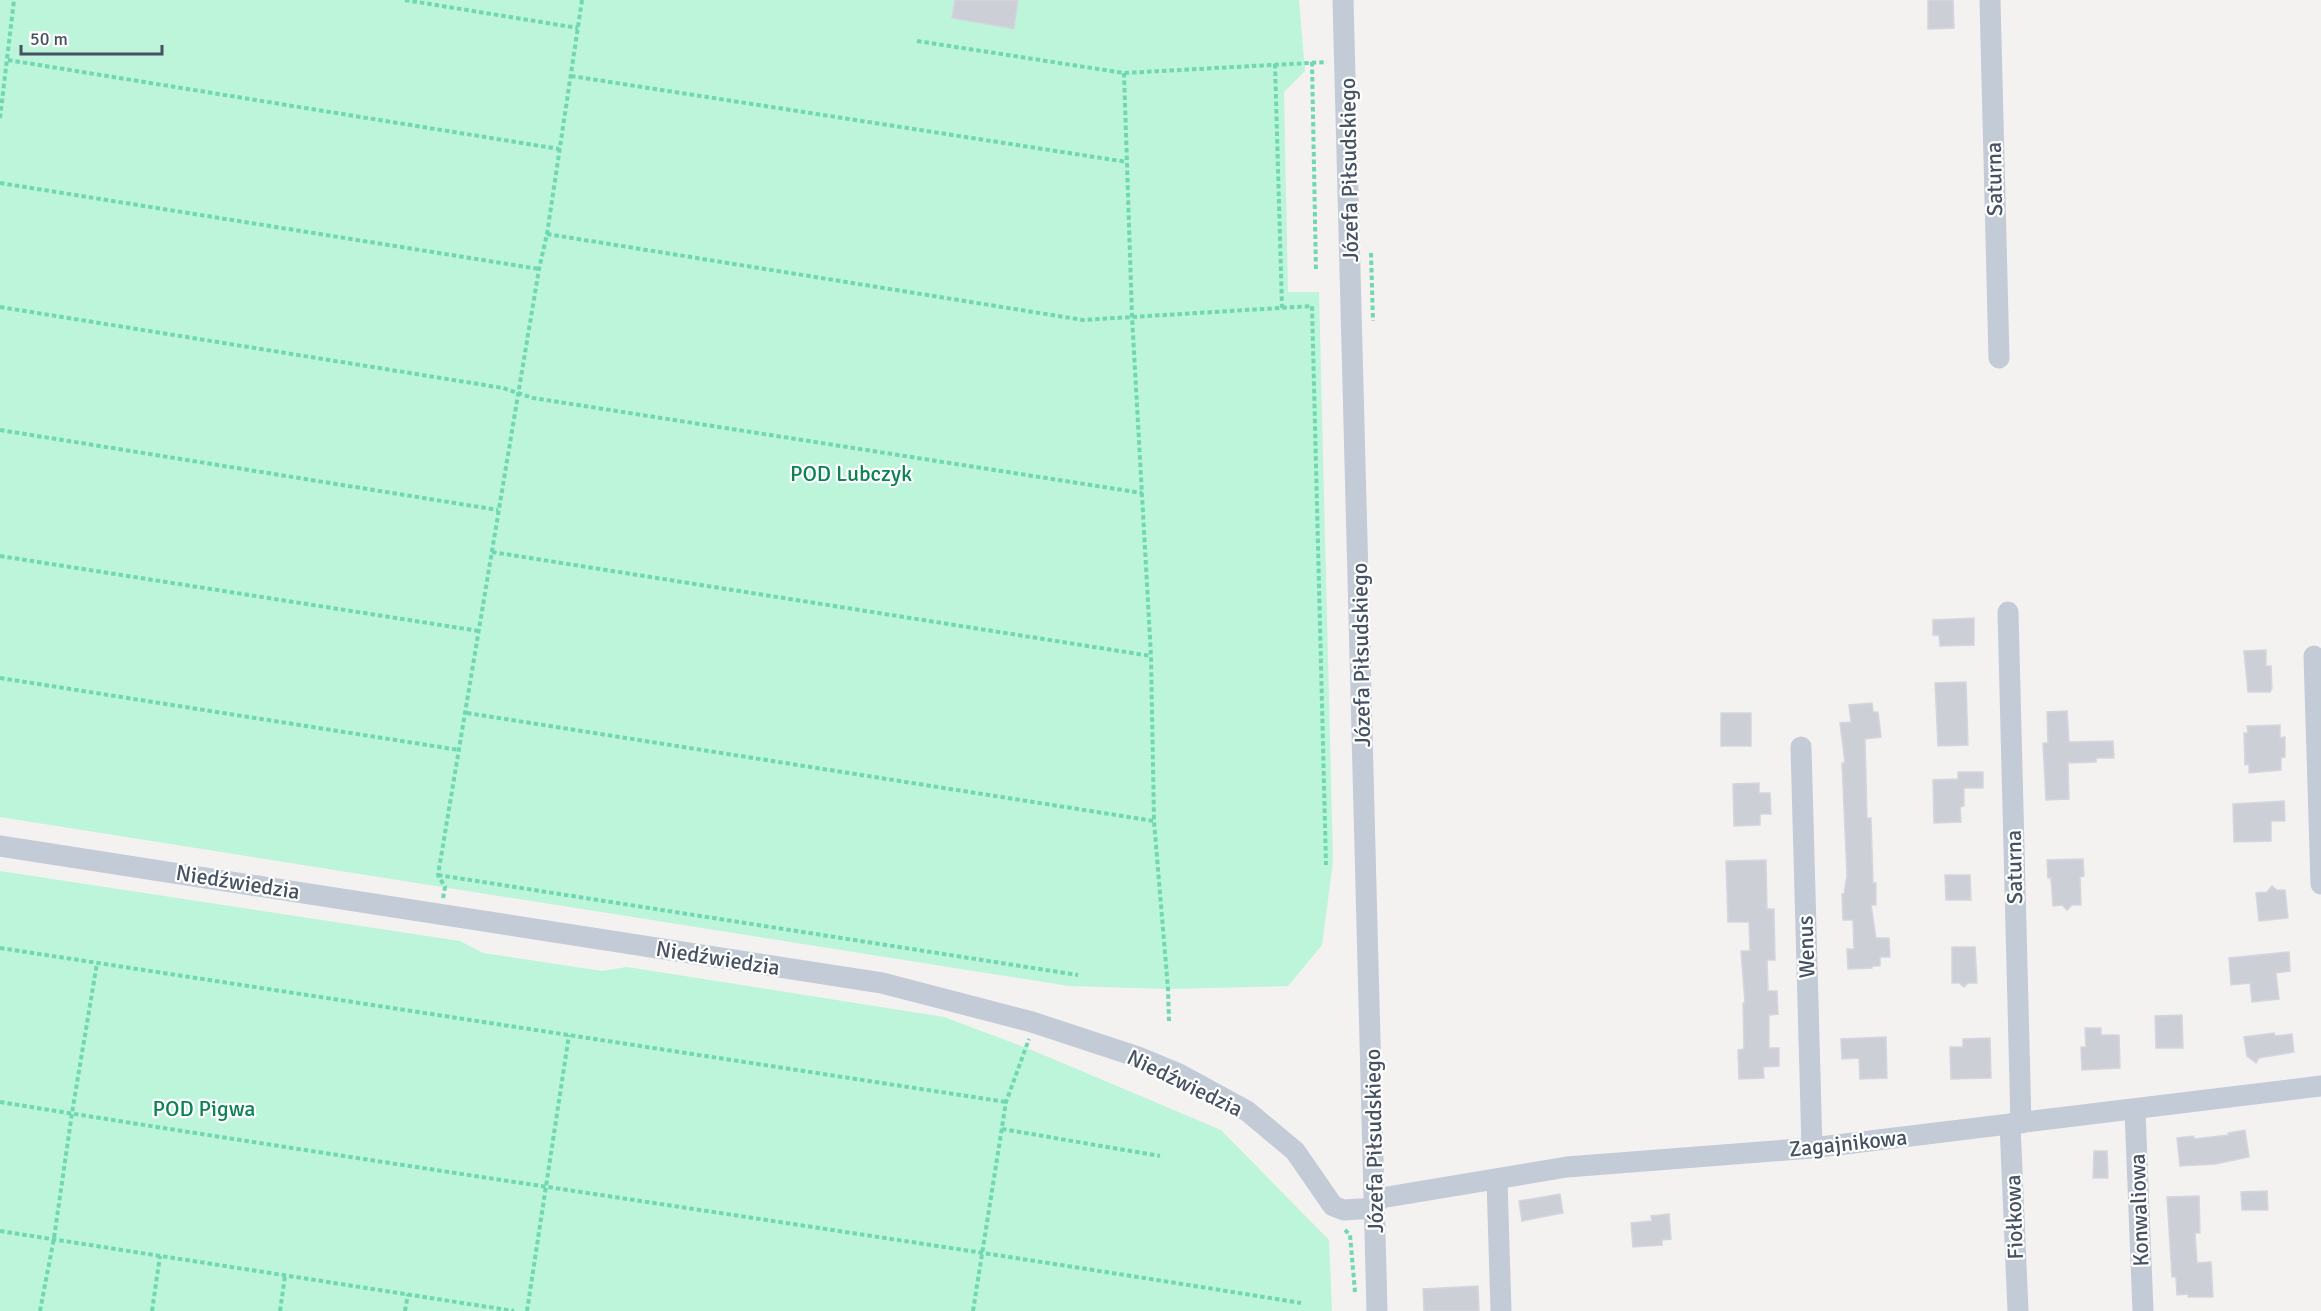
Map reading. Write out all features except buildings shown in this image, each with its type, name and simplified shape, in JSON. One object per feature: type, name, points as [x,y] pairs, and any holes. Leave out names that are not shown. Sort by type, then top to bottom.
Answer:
[{"type":"street","name":"Józefa Piłsudskiego","points":[[1343,0],[1377,1311]]},
{"type":"street","name":"Saturna","points":[[1990,0],[1999,358]]},
{"type":"street","name":"Saturna","points":[[2008,612],[2016,1123]]},
{"type":"street","points":[[2314,656],[2321,884]]},
{"type":"street","name":"Wenus","points":[[1801,747],[1812,1148]]},
{"type":"street","name":"Niedźwiedzia","points":[[0,846],[882,983],[959,1002],[1100,1044],[1179,1074],[1246,1111],[1296,1151],[1333,1206],[1344,1210],[1375,1204]]},
{"type":"street","name":"Zagajnikowa","points":[[1375,1204],[1567,1167],[1812,1148],[2321,1086]]},
{"type":"street","name":"Konwaliowa","points":[[2136,1110],[2143,1311]]},
{"type":"street","name":"Fiołkowa","points":[[2016,1123],[2018,1311]]},
{"type":"street","points":[[1497,1180],[1501,1311]]},
{"type":"path","points":[[0,118],[14,0]]},
{"type":"path","points":[[405,0],[578,28]]},
{"type":"path","points":[[445,887],[438,874],[467,713],[498,510],[539,269],[547,234],[582,0]]},
{"type":"path","points":[[917,41],[1124,73],[1346,61]]},
{"type":"path","points":[[8,60],[559,149]]},
{"type":"path","points":[[1312,62],[1316,272]]},
{"type":"path","points":[[1275,64],[1282,308]]},
{"type":"path","points":[[1124,73],[1132,316],[1151,656],[1154,821],[1169,1021]]},
{"type":"path","points":[[571,76],[1127,162]]},
{"type":"path","points":[[0,183],[539,269]]},
{"type":"path","points":[[547,234],[1083,320],[1312,306],[1326,865]]},
{"type":"path","points":[[0,308],[503,388],[545,399],[1142,493]]},
{"type":"path","points":[[0,430],[498,510]]},
{"type":"path","points":[[492,552],[1151,656]]},
{"type":"path","points":[[0,556],[479,631]]},
{"type":"path","points":[[0,678],[459,750]]},
{"type":"path","points":[[467,713],[1154,821]]},
{"type":"path","points":[[438,874],[1078,975]]},
{"type":"path","points":[[0,948],[1006,1102]]},
{"type":"path","points":[[40,1311],[54,1239],[97,963]]},
{"type":"path","points":[[527,1311],[569,1035]]},
{"type":"path","points":[[973,1311],[1006,1102],[1028,1047]]},
{"type":"path","points":[[0,1102],[546,1188],[984,1252],[1301,1303]]},
{"type":"path","points":[[1002,1128],[1160,1155]]},
{"type":"path","points":[[0,1231],[514,1311]]},
{"type":"path","points":[[152,1311],[160,1256]]},
{"type":"path","points":[[280,1311],[285,1276]]},
{"type":"path","points":[[405,1311],[408,1294]]},
{"type":"green space","name":"POD Lubczyk","points":[[0,0],[1299,0],[1305,71],[1284,92],[1288,292],[1319,292],[1333,862],[1322,945],[1288,986],[1168,989],[1069,986],[0,817]]},
{"type":"green space","name":"POD Pigwa","points":[[0,871],[460,941],[483,953],[602,971],[627,967],[944,1017],[1027,1048],[1221,1130],[1329,1240],[1332,1311],[0,1311]]}]
